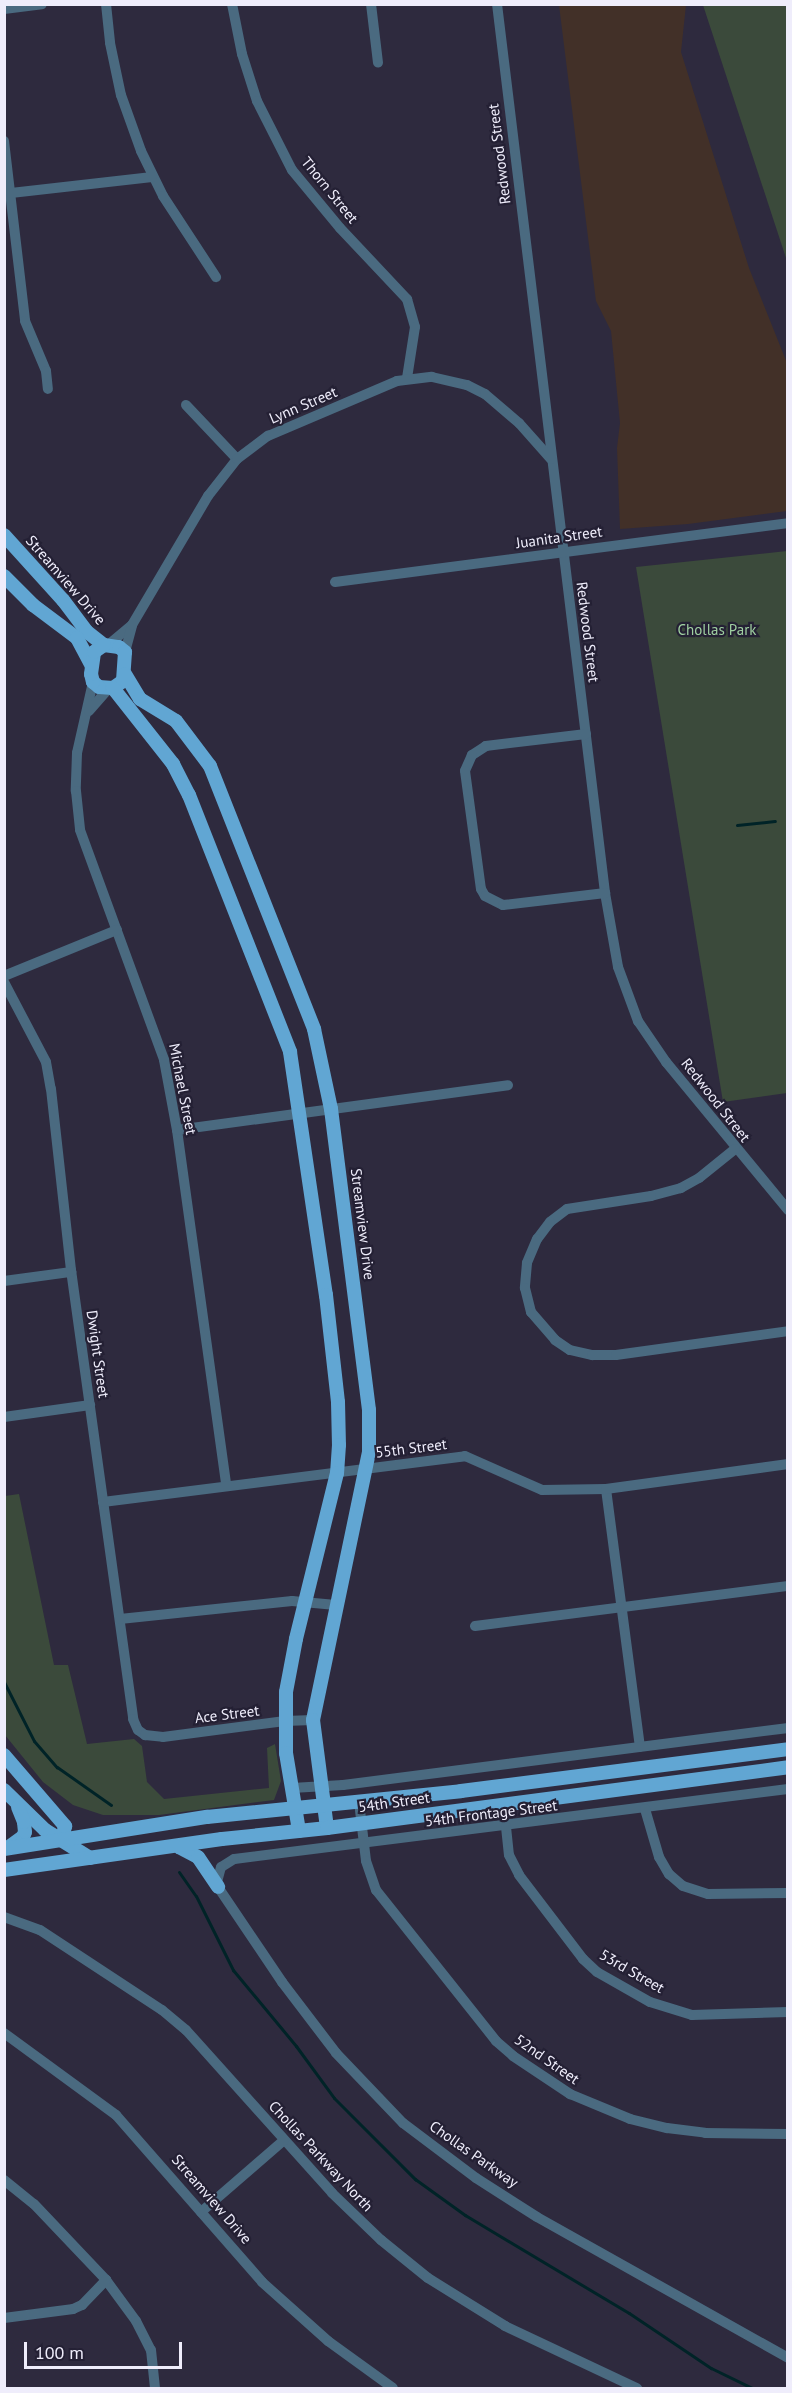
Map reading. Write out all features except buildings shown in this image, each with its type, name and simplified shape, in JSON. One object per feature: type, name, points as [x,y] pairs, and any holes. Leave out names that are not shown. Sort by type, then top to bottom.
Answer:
[{"type":"main road","name":"Streamview Drive","points":[[4,535],[63,600],[87,632],[106,645]]},
{"type":"main road","name":"Streamview Drive","points":[[4,576],[33,605],[77,638],[91,664]]},
{"type":"main road","points":[[106,645],[119,647],[124,652],[125,674],[119,685],[111,688],[99,687],[93,682],[91,664],[94,652],[106,645]]},
{"type":"main road","name":"Streamview Drive","points":[[125,674],[140,699],[176,721],[210,766],[314,1029],[331,1109],[369,1410],[368,1468],[336,1605],[313,1720],[327,1828]]},
{"type":"main road","points":[[111,688],[173,764],[189,795],[287,1038],[300,1113],[326,1295],[338,1402],[337,1473],[289,1674],[285,1721],[299,1831]]},
{"type":"main road","name":"54th Street","points":[[6,1848],[207,1817],[359,1802],[788,1749]]},
{"type":"main road","points":[[4,1755],[65,1826],[62,1840]]},
{"type":"main road","name":"54th Street","points":[[4,1870],[222,1839],[327,1828],[788,1767]]},
{"type":"main road","points":[[9,1795],[45,1830],[90,1858]]},
{"type":"main road","points":[[6,1848],[19,1841],[25,1832],[22,1815],[9,1795]]},
{"type":"main road","points":[[179,1846],[198,1857],[218,1887]]},
{"type":"street","points":[[4,9],[42,4]]},
{"type":"street","points":[[106,4],[110,43],[121,95],[152,177],[216,277]]},
{"type":"street","name":"Thorn Street","points":[[232,4],[250,84],[266,124],[288,162],[334,222],[407,299],[414,317],[415,336],[407,378]]},
{"type":"street","points":[[371,4],[378,63]]},
{"type":"street","name":"Redwood Street","points":[[497,4],[562,552],[605,893],[618,967],[638,1021],[666,1062],[735,1149],[788,1210]]},
{"type":"street","points":[[4,141],[25,321],[46,371],[48,389]]},
{"type":"street","points":[[11,193],[152,177]]},
{"type":"street","name":"Lynn Street","points":[[124,652],[132,625],[208,496],[237,459],[268,436],[407,378],[432,376],[468,385],[485,394],[525,429],[551,459]]},
{"type":"street","points":[[186,405],[237,459]]},
{"type":"street","name":"Juanita Street","points":[[335,582],[788,523]]},
{"type":"street","name":"Lynn Street","points":[[106,645],[132,625]]},
{"type":"street","name":"Michael Street","points":[[93,682],[77,753],[77,814],[88,856],[164,1060],[177,1130],[226,1485]]},
{"type":"street","name":"Michael Street","points":[[88,711],[111,688]]},
{"type":"street","points":[[586,734],[486,746],[472,755],[465,771],[481,890],[491,899],[503,905],[605,893]]},
{"type":"street","points":[[4,976],[117,930]]},
{"type":"street","name":"Dwight Street","points":[[4,982],[46,1062],[71,1272],[133,1719],[138,1730],[145,1735]]},
{"type":"street","points":[[177,1130],[508,1084]]},
{"type":"street","points":[[735,1149],[699,1178],[681,1188],[651,1196],[567,1209],[550,1221],[537,1239],[527,1263],[525,1288],[531,1312],[555,1340],[570,1350],[592,1355],[616,1355],[788,1331]]},
{"type":"street","points":[[4,1281],[71,1272]]},
{"type":"street","points":[[4,1418],[90,1405]]},
{"type":"street","name":"55th Street","points":[[103,1502],[465,1456],[543,1490],[606,1489],[788,1464]]},
{"type":"street","points":[[606,1489],[640,1747]]},
{"type":"street","points":[[475,1626],[788,1586]]},
{"type":"street","points":[[120,1619],[306,1601],[336,1605]]},
{"type":"street","name":"Ace Street","points":[[145,1735],[163,1737],[285,1721],[313,1720]]},
{"type":"street","points":[[292,1788],[343,1785],[788,1728]]},
{"type":"street","name":"54th Frontage Street","points":[[218,1887],[217,1877],[221,1867],[234,1859],[363,1842],[506,1827],[788,1789]]},
{"type":"street","name":"52nd Street","points":[[359,1802],[367,1870],[376,1890],[496,2041],[531,2070],[591,2104],[648,2124],[705,2133],[788,2134]]},
{"type":"street","points":[[645,1809],[659,1857],[669,1874],[683,1886],[708,1894],[788,1893]]},
{"type":"street","name":"53rd Street","points":[[506,1827],[509,1855],[519,1875],[583,1959],[597,1972],[650,2002],[692,2014],[788,2012]]},
{"type":"street","name":"Chollas Parkway","points":[[218,1887],[282,1982],[336,2053],[385,2105],[425,2140],[476,2178],[537,2217],[787,2356]]},
{"type":"street","name":"Chollas Parkway North","points":[[4,1917],[40,1930],[162,2010],[186,2030],[350,2211],[428,2278],[505,2326],[637,2388]]},
{"type":"street","name":"Streamview Drive","points":[[4,2033],[116,2115],[262,2282],[350,2359],[393,2388]]},
{"type":"street","points":[[201,2212],[284,2140]]},
{"type":"street","points":[[4,2180],[34,2204],[106,2280],[146,2336],[151,2350],[155,2388]]},
{"type":"street","points":[[4,2318],[73,2309],[82,2305],[106,2280]]},
{"type":"shaded area","points":[[559,5],[686,5],[681,52],[749,268],[787,363],[787,511],[688,524],[620,529],[617,448],[620,423],[611,331],[596,301]]},
{"type":"green space","points":[[703,5],[787,5],[787,261]]},
{"type":"green space","name":"Chollas Park","points":[[787,551],[787,1093],[723,1102],[636,567]]},
{"type":"green space","points":[[19,1494],[54,1665],[68,1665],[87,1744],[134,1739],[142,1746],[147,1782],[164,1799],[269,1788],[267,1748],[275,1744],[281,1781],[274,1800],[159,1815],[103,1815],[73,1805],[43,1782],[5,1735],[5,1496]]},
{"type":"waterway","points":[[737,825],[775,821]]},
{"type":"waterway","points":[[4,1682],[34,1741],[57,1767],[111,1805]]},
{"type":"waterway","points":[[179,1872],[196,1896],[233,1970],[296,2046],[334,2098],[415,2179],[465,2215],[629,2313],[711,2368],[752,2388]]}]
